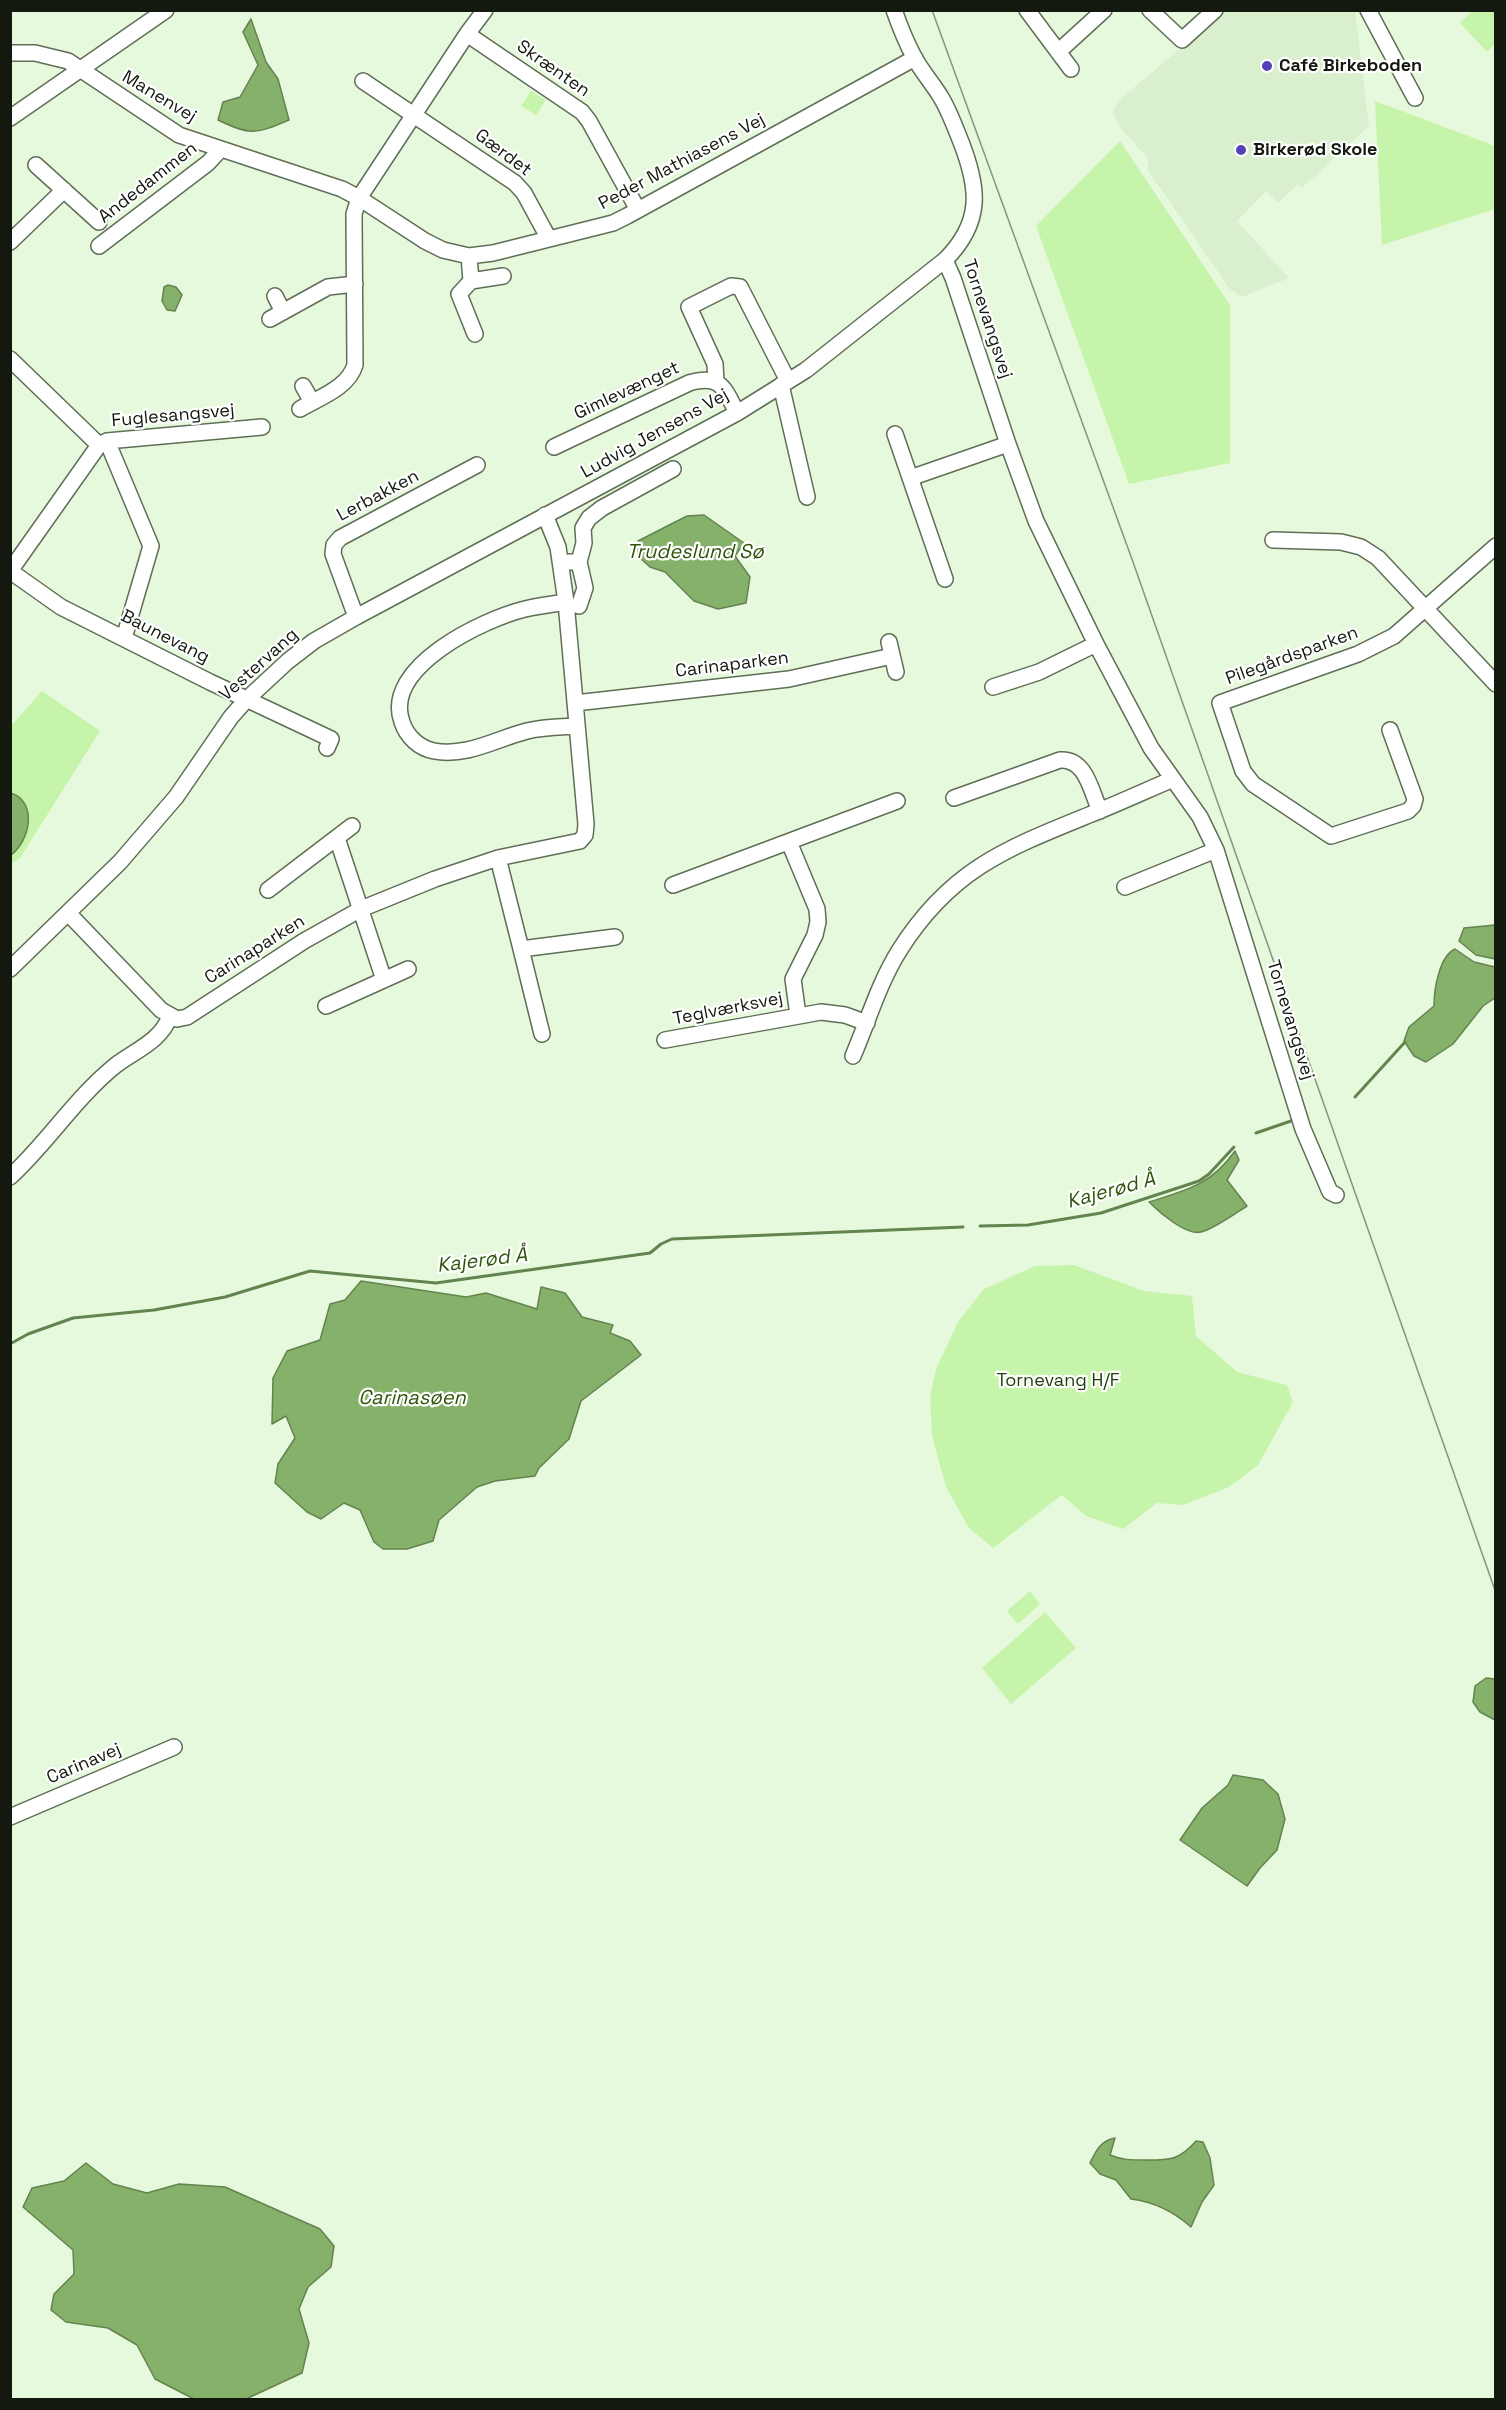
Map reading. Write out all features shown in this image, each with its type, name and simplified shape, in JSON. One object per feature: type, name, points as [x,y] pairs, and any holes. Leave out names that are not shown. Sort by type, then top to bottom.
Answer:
[{"type":"street","points":[[10,118],[82,70],[148,16],[166,10]]},
{"type":"street","points":[[303,386],[306,405],[346,382],[352,375],[355,365],[354,214],[359,198],[485,10]]},
{"type":"street","name":"Tornevangsvej","points":[[894,10],[915,58],[942,98],[951,116],[972,169],[975,189],[974,207],[968,228],[957,248],[945,260],[1036,521],[1096,644],[1151,748],[1200,817],[1216,850],[1303,1129],[1330,1192],[1336,1195]]},
{"type":"street","points":[[1027,10],[1071,69]]},
{"type":"street","points":[[1058,52],[1104,10]]},
{"type":"street","points":[[1150,10],[1182,40],[1215,10]]},
{"type":"street","points":[[1368,10],[1415,98]]},
{"type":"street","name":"Skrænten","points":[[467,34],[582,112],[638,210]]},
{"type":"street","name":"Manenvej","points":[[10,53],[35,53],[68,62],[160,125],[179,135],[342,189],[359,198]]},
{"type":"street","name":"Peder Mathiasens Vej","points":[[359,198],[424,241],[443,250],[469,256],[493,253],[613,223],[915,58]]},
{"type":"street","name":"Gærdet","points":[[363,81],[515,183],[524,193],[549,239]]},
{"type":"street","name":"Andedammen","points":[[99,246],[208,163],[220,150]]},
{"type":"street","points":[[36,165],[99,222]]},
{"type":"street","points":[[10,242],[64,190]]},
{"type":"street","points":[[469,256],[471,280]]},
{"type":"street","name":"Ludvig Jensens Vej","points":[[545,515],[737,413],[806,370],[945,260]]},
{"type":"street","points":[[475,334],[459,294],[471,280],[502,276]]},
{"type":"street","points":[[275,296],[277,315],[328,287],[355,284]]},
{"type":"street","name":"Ludvig Jensens Vej","points":[[716,382],[715,364],[689,307],[731,286],[740,287],[785,383],[807,497]]},
{"type":"street","points":[[10,359],[103,443],[150,546],[124,638]]},
{"type":"street","name":"Gimlevænget","points":[[554,447],[689,383],[705,378],[716,382]]},
{"type":"street","points":[[716,382],[724,388],[737,413]]},
{"type":"street","name":"Fuglesangsvej","points":[[10,571],[103,443],[262,427]]},
{"type":"street","points":[[895,434],[945,579]]},
{"type":"street","points":[[910,478],[1008,444]]},
{"type":"street","name":"Lerbakken","points":[[356,617],[333,555],[334,545],[349,534],[477,465]]},
{"type":"street","name":"Carinaparken","points":[[572,604],[585,588],[579,562],[584,543],[583,528],[589,518],[602,508],[673,470]]},
{"type":"street","name":"Carinaparken","points":[[170,1017],[177,1019],[187,1017],[304,941],[361,909],[435,879],[498,858],[573,843],[580,841],[585,835],[575,703],[572,604],[560,563],[558,547],[545,515]]},
{"type":"street","name":"Vestervang","points":[[10,969],[120,862],[176,796],[231,717],[288,661],[314,641],[356,617],[545,515]]},
{"type":"street","points":[[1273,540],[1341,542],[1361,547],[1378,558],[1496,684]]},
{"type":"street","name":"Pilegårdsparken","points":[[1390,730],[1414,799],[1413,806],[1408,811],[1331,836],[1254,784],[1243,771],[1220,703],[1358,654],[1394,636],[1496,546]]},
{"type":"street","points":[[560,563],[579,562]]},
{"type":"street","name":"Baunevang","points":[[10,571],[61,607],[331,739],[327,748]]},
{"type":"street","points":[[572,604],[524,609],[490,622],[445,645],[410,677],[400,698],[400,717],[405,732],[418,744],[432,751],[450,752],[478,748],[528,730],[577,726]]},
{"type":"street","points":[[993,687],[1039,672],[1096,644]]},
{"type":"street","name":"Carinaparken","points":[[575,703],[789,679],[890,649],[896,672]]},
{"type":"street","points":[[954,798],[1060,760],[1070,760],[1082,768],[1100,811]]},
{"type":"street","points":[[853,1056],[884,980],[898,953],[929,910],[959,880],[986,861],[1017,844],[1173,779]]},
{"type":"street","points":[[673,885],[897,801]]},
{"type":"street","points":[[268,890],[352,826]]},
{"type":"street","points":[[337,838],[384,980]]},
{"type":"street","name":"Teglværksvej","points":[[789,842],[817,909],[818,922],[815,935],[793,979],[798,1015]]},
{"type":"street","points":[[1125,887],[1216,850]]},
{"type":"street","points":[[498,858],[542,1034]]},
{"type":"street","points":[[10,1177],[94,1085],[116,1066],[161,1035],[170,1017],[68,913]]},
{"type":"street","points":[[521,949],[615,937]]},
{"type":"street","points":[[326,1006],[408,969]]},
{"type":"street","name":"Teglværksvej","points":[[665,1040],[798,1015],[832,1012],[867,1023]]},
{"type":"street","name":"Carinavej","points":[[10,1816],[174,1747]]},
{"type":"shaded area","name":"Birkerød Skole","points":[[1225,11],[1355,11],[1369,126],[1302,188],[1298,184],[1278,203],[1266,191],[1237,221],[1289,278],[1242,297],[1230,289],[1147,169],[1149,160],[1120,127],[1113,114],[1114,108],[1124,96]]},
{"type":"green space","points":[[1472,11],[1495,11],[1495,44],[1487,52],[1460,23]]},
{"type":"green space","points":[[531,91],[546,100],[536,115],[521,106]]},
{"type":"green space","points":[[1375,101],[1495,146],[1495,209],[1382,245]]},
{"type":"green space","points":[[1120,141],[1230,305],[1230,463],[1129,484],[1036,226]]},
{"type":"green space","points":[[42,691],[100,731],[20,858],[11,864],[11,726]]},
{"type":"green space","name":"Tornevang H/F","points":[[1074,1265],[1144,1291],[1192,1296],[1196,1336],[1237,1372],[1287,1385],[1293,1402],[1258,1465],[1229,1487],[1183,1505],[1157,1503],[1123,1529],[1086,1516],[1062,1495],[993,1548],[969,1528],[946,1487],[932,1436],[930,1397],[936,1369],[958,1322],[984,1289],[1035,1266]]},
{"type":"green space","points":[[1030,1591],[1040,1604],[1018,1624],[1007,1611]]},
{"type":"green space","points":[[1045,1612],[1076,1648],[1011,1704],[982,1668]]},
{"type":"water","points":[[251,19],[266,62],[278,79],[289,120],[269,128],[246,131],[218,120],[223,102],[240,97],[258,65],[243,32]]},
{"type":"water","points":[[168,285],[176,287],[182,295],[175,311],[167,310],[162,301],[164,287]]},
{"type":"water","name":"Trudeslund Sø","points":[[704,515],[744,543],[735,556],[750,577],[746,603],[718,609],[694,601],[665,572],[650,567],[638,556],[638,541],[687,516]]},
{"type":"water","points":[[11,793],[20,798],[25,805],[28,822],[23,841],[11,855]]},
{"type":"water","points":[[1495,925],[1495,959],[1476,955],[1459,941],[1464,928]]},
{"type":"water","points":[[1455,949],[1474,962],[1495,967],[1495,998],[1483,1006],[1453,1044],[1426,1062],[1414,1056],[1404,1041],[1409,1027],[1434,1006],[1436,983],[1441,966]]},
{"type":"water","points":[[1235,1151],[1239,1160],[1227,1180],[1247,1206],[1218,1225],[1201,1232],[1188,1230],[1173,1222],[1149,1202],[1197,1185],[1217,1172]]},
{"type":"water","name":"Carinasøen","points":[[361,1281],[466,1297],[486,1293],[537,1309],[541,1287],[565,1293],[582,1317],[613,1325],[610,1333],[630,1341],[641,1355],[581,1401],[569,1439],[539,1468],[535,1476],[495,1481],[477,1487],[439,1520],[433,1541],[407,1549],[383,1549],[374,1542],[360,1510],[344,1503],[321,1519],[307,1512],[275,1483],[278,1464],[295,1438],[286,1416],[272,1424],[273,1378],[287,1351],[320,1340],[330,1304],[345,1300]]},
{"type":"water","points":[[1486,1678],[1495,1679],[1495,1720],[1480,1712],[1473,1702],[1475,1686]]},
{"type":"water","points":[[1233,1775],[1263,1780],[1278,1794],[1285,1819],[1277,1850],[1247,1886],[1180,1840],[1202,1808],[1228,1785]]},
{"type":"water","points":[[1115,2138],[1110,2155],[1131,2160],[1173,2158],[1190,2148],[1196,2141],[1203,2142],[1210,2158],[1214,2185],[1202,2202],[1191,2227],[1163,2208],[1131,2199],[1116,2180],[1100,2174],[1090,2163],[1102,2144]]},
{"type":"water","points":[[86,2163],[113,2184],[147,2193],[179,2184],[225,2187],[320,2229],[334,2246],[331,2267],[308,2287],[299,2309],[309,2343],[302,2373],[246,2399],[194,2399],[155,2379],[137,2345],[108,2328],[66,2322],[51,2310],[54,2294],[74,2274],[73,2250],[23,2207],[32,2188],[64,2181]]},
{"type":"waterway","name":"Kajerød Å","points":[[1355,1097],[1405,1042]]},
{"type":"waterway","name":"Kajerød Å","points":[[1256,1133],[1291,1121]]},
{"type":"waterway","name":"Kajerød Å","points":[[980,1226],[1028,1225],[1101,1213],[1199,1181],[1209,1174],[1234,1147]]},
{"type":"waterway","name":"Kajerød Å","points":[[10,1344],[28,1334],[73,1318],[154,1310],[225,1297],[310,1271],[436,1283],[650,1253],[672,1239],[963,1227]]},
{"type":"tram line","points":[[932,10],[1133,562],[1496,1593]]},
{"type":"place","name":"Café Birkeboden","points":[[1267,66]]},
{"type":"place","name":"Birkerød Skole","points":[[1241,150]]}]
